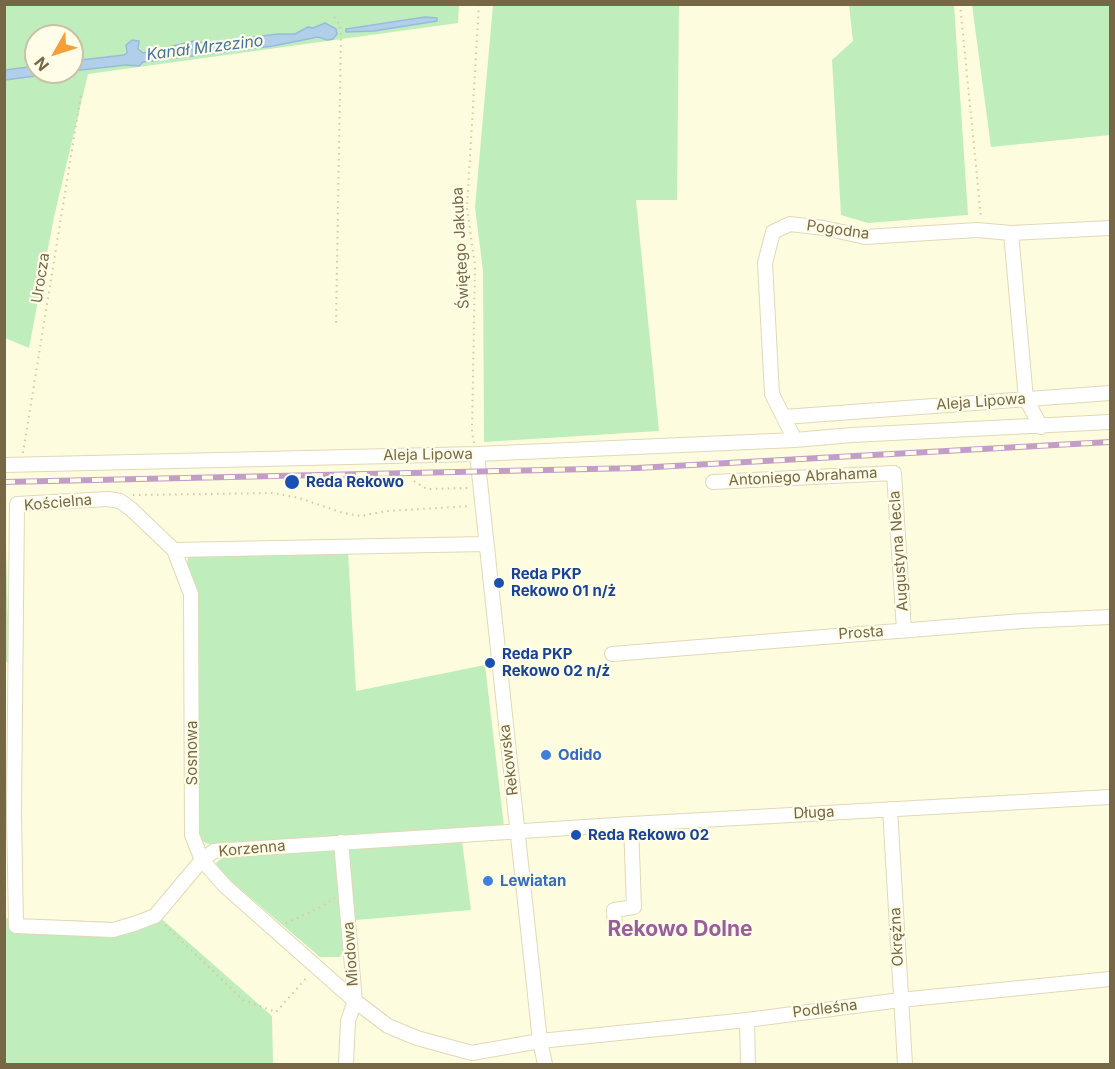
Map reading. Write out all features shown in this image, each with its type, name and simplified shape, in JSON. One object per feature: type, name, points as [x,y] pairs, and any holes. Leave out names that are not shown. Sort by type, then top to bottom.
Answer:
[{"type":"street","name":"Pogodna","points":[[795,440],[772,394],[765,263],[773,232],[790,224],[824,228],[865,237],[1110,228]]},
{"type":"street","points":[[1011,233],[1026,399],[1041,427]]},
{"type":"street","name":"Aleja Lipowa","points":[[784,417],[1110,393]]},
{"type":"street","points":[[851,412],[852,435]]},
{"type":"street","name":"Aleja Lipowa","points":[[4,465],[477,454],[1110,423]]},
{"type":"street","name":"Rekowska","points":[[477,454],[540,1041],[545,1065]]},
{"type":"street","name":"Antoniego Abrahama","points":[[713,482],[894,473]]},
{"type":"street","name":"Augustyna Necla","points":[[894,473],[903,630]]},
{"type":"street","name":"Kościelna","points":[[120,501],[108,499],[17,504],[10,665],[10,813],[16,926],[113,930],[155,916]]},
{"type":"street","points":[[120,501],[174,550],[485,544]]},
{"type":"street","name":"Sosnowa","points":[[174,550],[191,594],[192,834],[202,860],[225,886],[272,928],[355,1001],[388,1026],[417,1038],[472,1053],[540,1041]]},
{"type":"street","name":"Prosta","points":[[612,654],[1022,621],[1110,617]]},
{"type":"street","name":"Długa","points":[[518,831],[1110,797]]},
{"type":"street","name":"Okrężna","points":[[890,808],[904,1065]]},
{"type":"street","points":[[615,928],[614,910],[634,907],[631,824]]},
{"type":"street","name":"Korzenna","points":[[155,916],[202,860],[214,851],[518,831]]},
{"type":"street","name":"Miodowa","points":[[341,842],[355,1001],[348,1021],[346,1065]]},
{"type":"street","name":"Podleśna","points":[[540,1041],[747,1020],[900,999],[1110,979]]},
{"type":"street","points":[[747,1020],[748,1065]]},
{"type":"path","name":"Świętego Jakuba","points":[[477,454],[472,432],[476,266],[467,208],[479,4]]},
{"type":"path","points":[[960,4],[982,231]]},
{"type":"path","points":[[334,17],[340,25],[341,34],[336,323]]},
{"type":"path","name":"Urocza","points":[[22,465],[81,94]]},
{"type":"path","points":[[414,481],[427,489],[472,488]]},
{"type":"path","points":[[196,487],[196,493]]},
{"type":"path","points":[[120,501],[129,495],[144,494],[274,493],[299,498],[343,513],[362,516],[387,511],[482,505]]},
{"type":"path","points":[[272,928],[320,908],[346,891]]},
{"type":"path","points":[[155,916],[243,1000],[276,1012],[316,967]]},
{"type":"green space","points":[[4,5],[459,5],[458,23],[88,74],[54,217],[29,348],[5,338]]},
{"type":"green space","points":[[493,5],[679,5],[677,200],[636,200],[659,431],[484,442],[483,271],[475,207]]},
{"type":"green space","points":[[849,5],[954,5],[968,215],[868,223],[841,215],[832,60],[853,41]]},
{"type":"green space","points":[[972,5],[1110,5],[1110,135],[991,147]]},
{"type":"green space","points":[[5,505],[9,662],[5,662]]},
{"type":"green space","points":[[196,552],[348,552],[356,691],[485,665],[504,827],[209,844],[202,841],[199,834],[186,570],[188,558]]},
{"type":"green space","points":[[462,841],[471,910],[345,921],[348,941],[340,957],[320,957],[218,870],[216,863],[222,858]]},
{"type":"green space","points":[[156,914],[272,1016],[273,1064],[5,1064],[5,918],[114,922]]},
{"type":"water","points":[[425,17],[437,18],[437,21],[374,31],[346,32],[346,29]]},
{"type":"water","name":"Kanał Mrzezino","points":[[325,23],[336,29],[337,34],[333,39],[327,40],[318,37],[273,46],[143,62],[139,66],[126,65],[84,70],[84,60],[124,55],[127,53],[126,45],[132,40],[139,41],[138,49],[143,53],[194,41],[205,43],[295,34],[308,27],[313,28]]},
{"type":"water","points":[[24,68],[24,78],[5,80],[5,70]]},
{"type":"railway","points":[[4,482],[637,468],[1110,442]]},
{"type":"place","name":"Reda Rekowo","points":[[292,482]]},
{"type":"place","name":"Reda PKP Rekowo 01 n/ż","points":[[499,583]]},
{"type":"place","name":"Reda PKP Rekowo 02 n/ż","points":[[490,663]]},
{"type":"place","name":"Odido","points":[[546,755]]},
{"type":"place","name":"Reda Rekowo 02","points":[[576,835]]},
{"type":"place","name":"Lewiatan","points":[[488,881]]},
{"type":"district","name":"Rekowo Dolne","points":[[680,930]]}]
